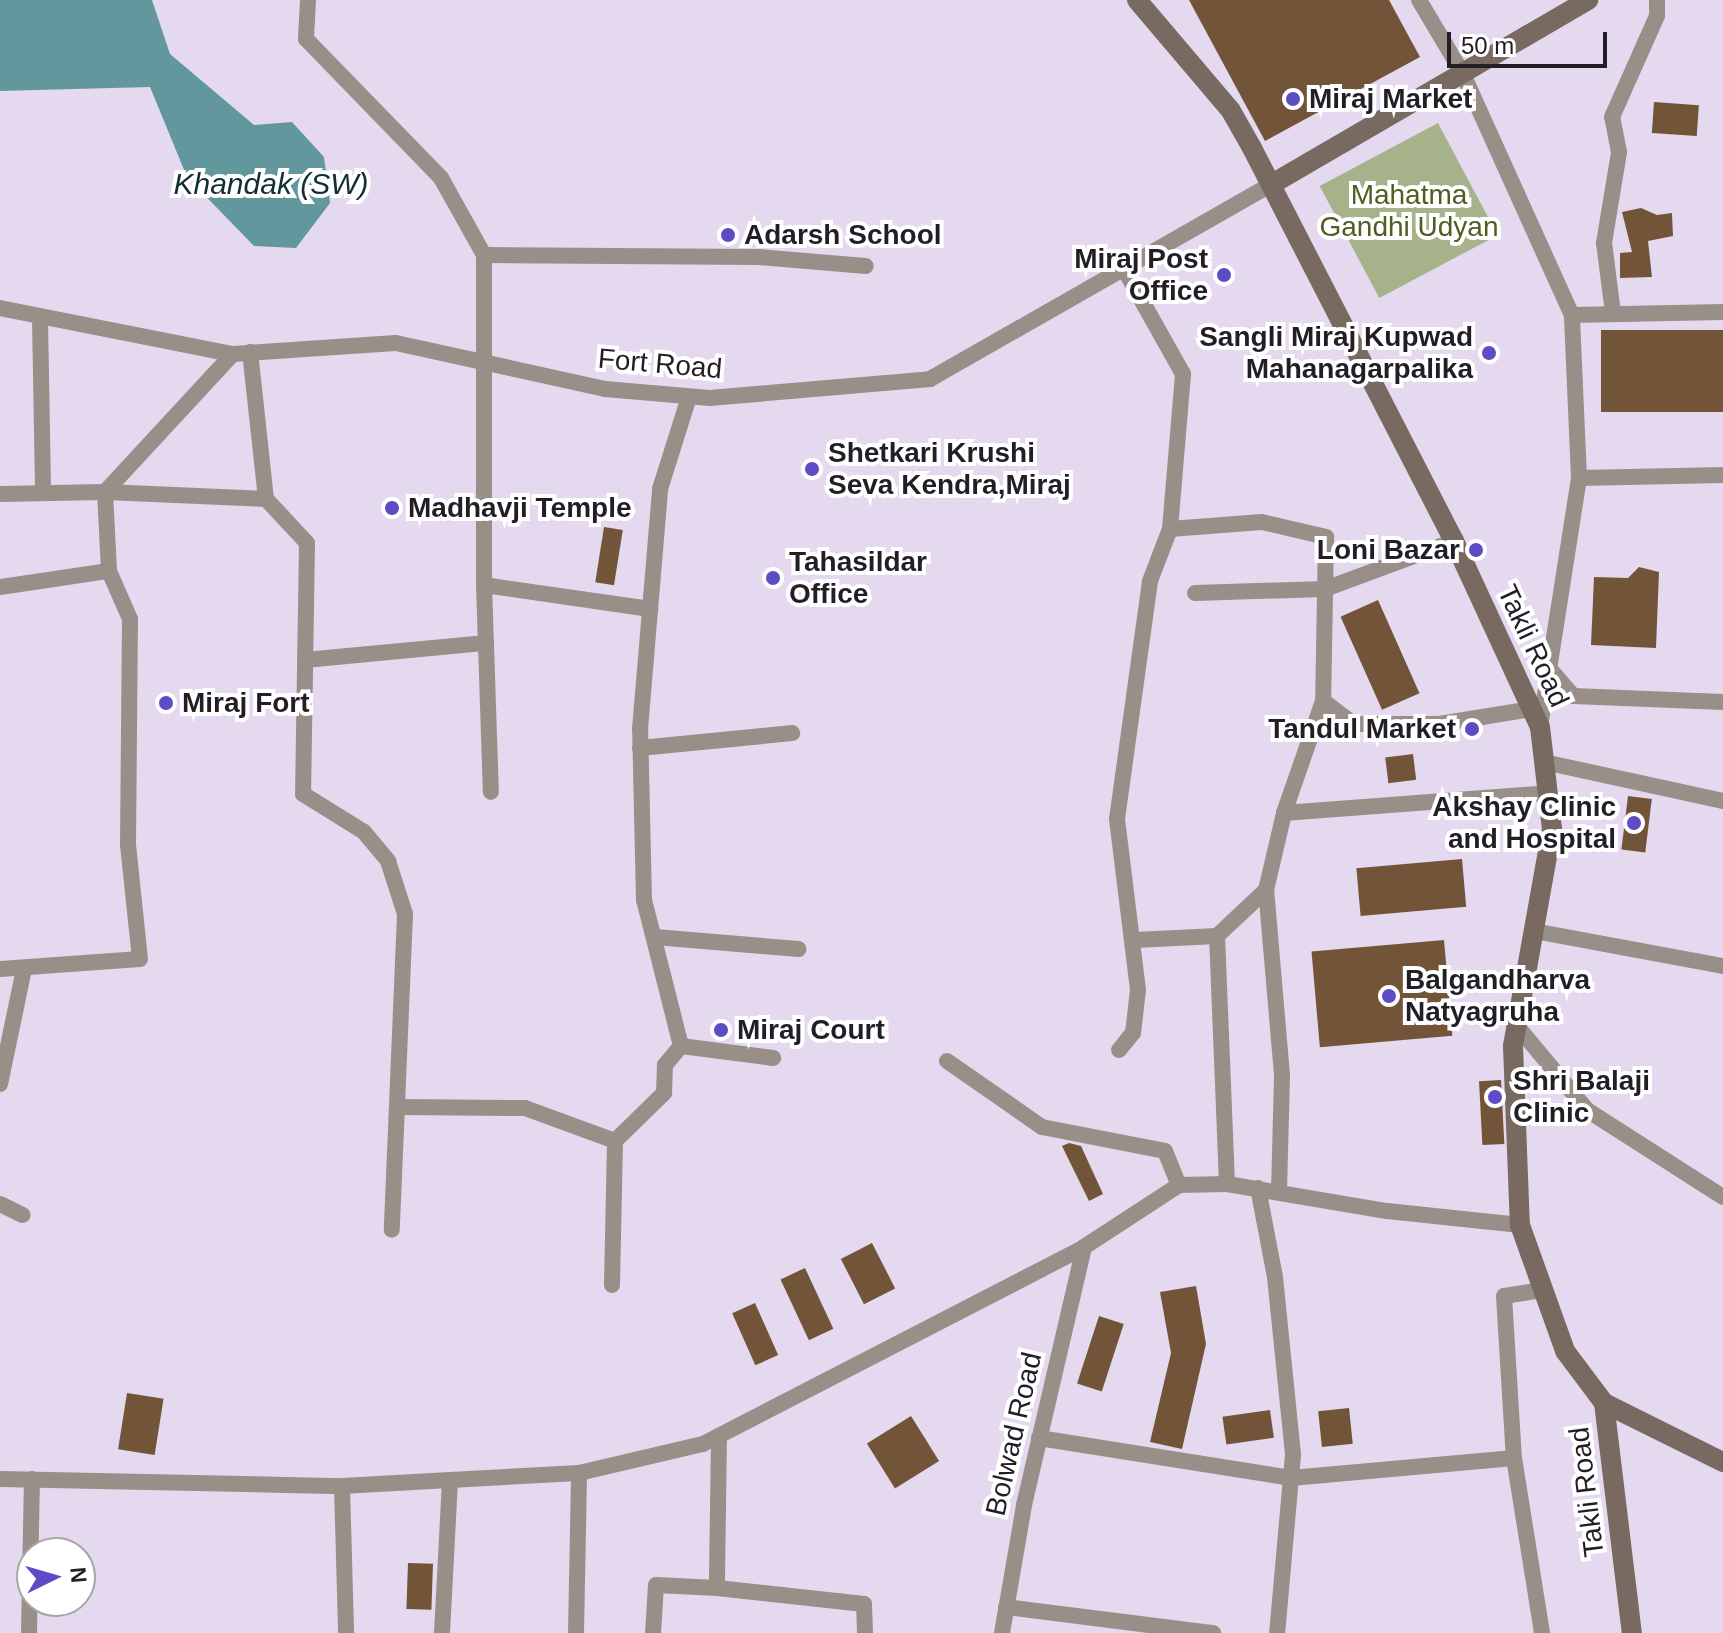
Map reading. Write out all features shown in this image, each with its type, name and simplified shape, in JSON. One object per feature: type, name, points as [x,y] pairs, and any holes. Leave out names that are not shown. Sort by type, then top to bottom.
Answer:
[{"type":"main road","name":"Takli Road","points":[[1137,0],[1231,111],[1272,184],[1454,541],[1536,718],[1552,829],[1517,1026],[1520,1225],[1565,1351],[1604,1403],[1632,1633]]},
{"type":"main road","points":[[1272,184],[1588,0]]},
{"type":"main road","points":[[1604,1403],[1723,1462]]},
{"type":"street","points":[[308,0],[306,39],[441,178],[484,255],[487,359],[484,585],[491,792]]},
{"type":"street","points":[[1323,701],[1354,724],[1439,724],[1536,718],[1549,668],[1579,478],[1572,315],[1463,74],[1419,0]]},
{"type":"street","points":[[1613,313],[1604,243],[1619,152],[1612,117],[1657,16],[1657,0]]},
{"type":"street","name":"Fort Road","points":[[0,308],[40,318],[242,353],[396,343],[487,359],[605,389],[689,397],[930,379],[1272,184]]},
{"type":"street","points":[[484,255],[758,257],[866,266]]},
{"type":"street","points":[[1119,1050],[1133,1033],[1138,990],[1135,940],[1117,819],[1150,581],[1170,529],[1183,374],[1123,267]]},
{"type":"street","points":[[1572,315],[1723,312]]},
{"type":"street","points":[[40,318],[43,491]]},
{"type":"street","points":[[0,969],[140,959],[128,845],[130,619],[109,571],[105,492],[242,353]]},
{"type":"street","points":[[242,353],[266,499],[307,543],[303,794],[364,832],[388,861],[405,914],[400,1107],[392,1230]]},
{"type":"street","points":[[681,1046],[644,900],[640,748],[660,489],[689,397]]},
{"type":"street","points":[[1579,478],[1723,475]]},
{"type":"street","points":[[0,494],[105,492],[266,499]]},
{"type":"street","points":[[1170,529],[1262,522],[1326,537],[1323,701],[1284,813],[1266,890],[1282,1075],[1279,1191]]},
{"type":"street","points":[[1195,593],[1325,589],[1454,541]]},
{"type":"street","points":[[0,587],[109,571]]},
{"type":"street","points":[[484,585],[650,609]]},
{"type":"street","points":[[305,660],[486,643]]},
{"type":"street","points":[[1549,668],[1573,696],[1723,702]]},
{"type":"street","points":[[640,748],[792,733]]},
{"type":"street","points":[[1544,762],[1723,801]]},
{"type":"street","points":[[1284,813],[1548,793]]},
{"type":"street","points":[[1135,940],[1217,936],[1266,890]]},
{"type":"street","points":[[1534,931],[1723,966]]},
{"type":"street","points":[[1217,936],[1227,1184]]},
{"type":"street","points":[[655,937],[798,949]]},
{"type":"street","points":[[0,1084],[24,969]]},
{"type":"street","points":[[1517,1026],[1587,1110],[1723,1197]]},
{"type":"street","points":[[681,1046],[773,1058]]},
{"type":"street","points":[[612,1285],[615,1141],[664,1093],[665,1065],[681,1046]]},
{"type":"street","points":[[947,1061],[1042,1127],[1165,1151],[1179,1185]]},
{"type":"street","points":[[400,1107],[525,1108],[615,1141]]},
{"type":"street","points":[[0,1479],[342,1486],[579,1473],[719,1436],[1084,1247],[1179,1185],[1227,1184],[1387,1211],[1520,1225]]},
{"type":"street","points":[[1258,1188],[1275,1277],[1291,1478],[1277,1633]]},
{"type":"street","points":[[0,1204],[23,1215]]},
{"type":"street","name":"Bolwad Road","points":[[1002,1633],[1039,1438],[1084,1247]]},
{"type":"street","points":[[1542,1290],[1504,1296],[1514,1458],[1542,1633]]},
{"type":"street","points":[[717,1588],[719,1436]]},
{"type":"street","points":[[1039,1438],[1291,1478],[1514,1458]]},
{"type":"street","points":[[576,1633],[579,1473]]},
{"type":"street","points":[[29,1633],[32,1479]]},
{"type":"street","points":[[442,1633],[450,1480]]},
{"type":"street","points":[[342,1486],[346,1633]]},
{"type":"street","points":[[653,1633],[656,1585],[717,1588],[864,1604],[865,1633]]},
{"type":"street","points":[[1006,1607],[1213,1633]]},
{"type":"green space","name":"Mahatma Gandhi Udyan","points":[[1438,123],[1498,235],[1379,298],[1320,186]]},
{"type":"water","name":"Khandak (SW)","points":[[0,0],[152,0],[170,54],[254,125],[292,122],[324,157],[330,203],[296,248],[254,246],[187,177],[150,87],[0,91]]},
{"type":"building","name":"Miraj Market","points":[[1189,0],[1389,0],[1420,57],[1265,141]]},
{"type":"building","points":[[1654,102],[1699,105],[1697,136],[1652,133]]},
{"type":"building","points":[[1641,208],[1657,215],[1672,213],[1673,236],[1648,241],[1652,277],[1620,278],[1620,253],[1632,252],[1622,212]]},
{"type":"building","points":[[1601,330],[1723,330],[1723,412],[1601,412]]},
{"type":"building","points":[[604,527],[623,530],[614,585],[595,582]]},
{"type":"building","points":[[1639,567],[1659,572],[1656,648],[1591,645],[1594,577],[1628,578]]},
{"type":"building","points":[[1378,600],[1419,693],[1382,710],[1341,617]]},
{"type":"building","points":[[1413,754],[1416,780],[1388,783],[1385,757]]},
{"type":"building","points":[[1628,796],[1652,799],[1645,853],[1621,850]]},
{"type":"building","points":[[1462,859],[1466,907],[1361,916],[1356,868]]},
{"type":"building","points":[[1444,940],[1452,1036],[1320,1047],[1312,952]]},
{"type":"building","points":[[1501,1080],[1504,1144],[1482,1145],[1479,1081]]},
{"type":"building","points":[[1069,1143],[1081,1146],[1103,1194],[1089,1201],[1062,1146]]},
{"type":"building","points":[[872,1243],[895,1288],[864,1304],[841,1259]]},
{"type":"building","points":[[805,1268],[833,1329],[809,1340],[781,1279]]},
{"type":"building","points":[[1196,1286],[1206,1344],[1182,1449],[1150,1442],[1171,1353],[1160,1292]]},
{"type":"building","points":[[755,1303],[778,1355],[755,1365],[732,1313]]},
{"type":"building","points":[[1099,1316],[1124,1324],[1102,1392],[1077,1384]]},
{"type":"building","points":[[127,1393],[164,1399],[155,1455],[118,1449]]},
{"type":"building","points":[[1349,1408],[1353,1444],[1322,1447],[1318,1411]]},
{"type":"building","points":[[1270,1410],[1274,1438],[1226,1444],[1222,1417]]},
{"type":"building","points":[[911,1416],[939,1461],[895,1489],[867,1444]]},
{"type":"building","points":[[408,1563],[433,1564],[431,1610],[406,1609]]},
{"type":"place","name":"Miraj Market","points":[[1293,99]]},
{"type":"place","name":"Adarsh School","points":[[728,235]]},
{"type":"place","name":"Miraj Post Office","points":[[1224,275]]},
{"type":"place","name":"Sangli Miraj Kupwad Mahanagarpalika","points":[[1489,353]]},
{"type":"place","name":"Shetkari Krushi Seva Kendra,Miraj","points":[[812,469]]},
{"type":"place","name":"Madhavji Temple","points":[[392,508]]},
{"type":"place","name":"Loni Bazar","points":[[1476,550]]},
{"type":"place","name":"Tahasildar Office","points":[[773,578]]},
{"type":"place","name":"Miraj Fort","points":[[166,703]]},
{"type":"place","name":"Tandul Market","points":[[1472,729]]},
{"type":"place","name":"Akshay Clinic and Hospital","points":[[1634,823]]},
{"type":"place","name":"Balgandharva Natyagruha","points":[[1389,996]]},
{"type":"place","name":"Miraj Court","points":[[721,1030]]},
{"type":"place","name":"Shri Balaji Clinic","points":[[1495,1097]]}]
